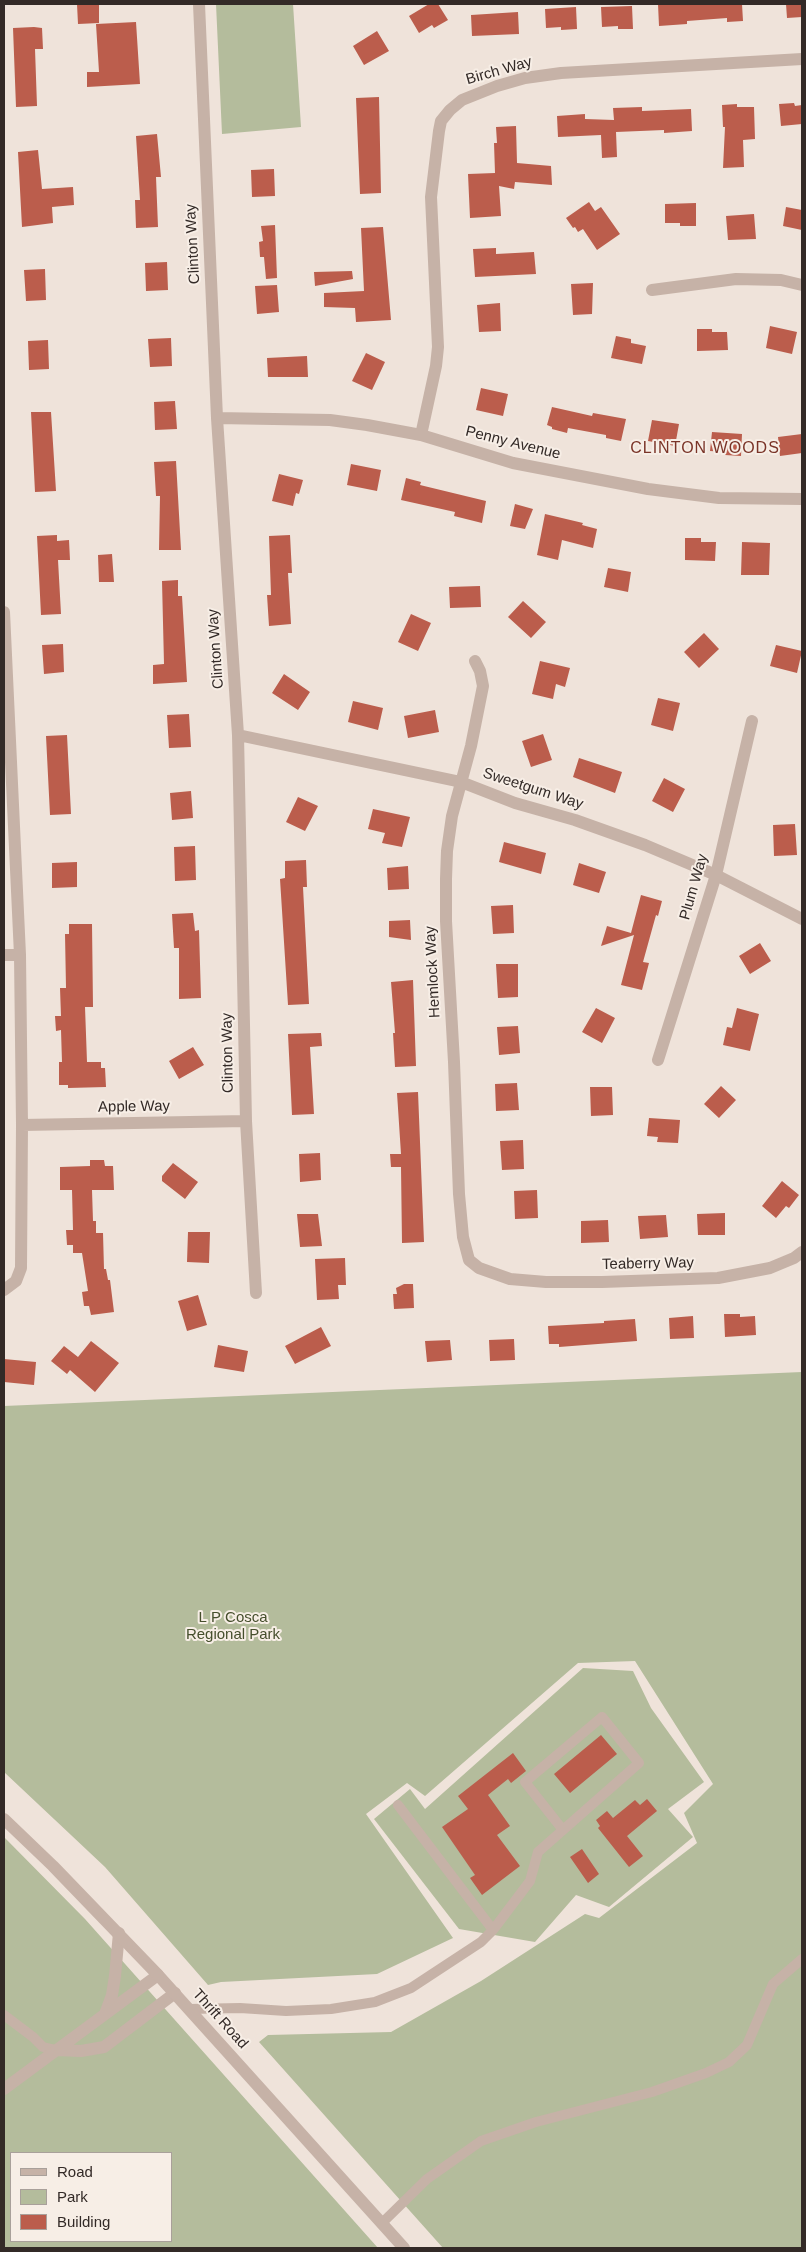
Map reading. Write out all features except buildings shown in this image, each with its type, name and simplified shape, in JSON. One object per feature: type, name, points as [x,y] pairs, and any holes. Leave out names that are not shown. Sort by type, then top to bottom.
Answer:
[{"type":"street","name":"Clinton Way","points":[[199,4],[217,418],[238,735],[246,1121],[256,1293]]},
{"type":"street","name":"Birch Way","points":[[421,435],[436,366],[438,347],[431,197],[441,121],[450,110],[462,100],[497,86],[525,78],[561,73],[802,59]]},
{"type":"street","points":[[652,290],[736,279],[781,280],[802,285]]},
{"type":"street","name":"Penny Avenue","points":[[217,418],[330,420],[421,435],[512,463],[648,489],[719,498],[802,499]]},
{"type":"street","points":[[4,612],[7,730],[20,955],[22,1126],[22,1268],[16,1281],[4,1290]]},
{"type":"street","name":"Hemlock Way","points":[[475,660],[480,671],[483,686],[452,816],[447,851],[446,896],[459,1194],[463,1237],[469,1260],[479,1268],[492,1273]]},
{"type":"street","name":"Plum Way","points":[[658,1060],[716,875],[752,721]]},
{"type":"street","name":"Sweetgum Way","points":[[238,735],[461,782],[515,803],[584,823],[716,875],[802,920]]},
{"type":"street","points":[[4,955],[20,955]]},
{"type":"street","name":"Apple Way","points":[[22,1126],[246,1121]]},
{"type":"street","name":"Teaberry Way","points":[[492,1273],[510,1279],[546,1282],[690,1280],[749,1273],[794,1258],[802,1252]]},
{"type":"street","name":"Thrift Road","points":[[4,1819],[119,1933],[175,1993],[404,2248]]},
{"type":"street","points":[[104,2014],[112,1995],[116,1976],[119,1933]]},
{"type":"street","points":[[4,2089],[158,1975]]},
{"type":"street","points":[[56,2050],[81,2051],[104,2047],[175,1993]]},
{"type":"lane","points":[[189,2009],[240,2008],[295,2011],[331,2009],[375,2002],[411,1988],[481,1942],[493,1930],[530,1881],[538,1852],[563,1830],[639,1763],[602,1717],[525,1782],[563,1830]]},
{"type":"lane","points":[[398,1805],[493,1930]]},
{"type":"lane","points":[[382,2223],[427,2179],[481,2141],[536,2122],[652,2092],[706,2073],[729,2062],[747,2045],[773,1984],[802,1959]]},
{"type":"lane","points":[[4,2015],[34,2037],[43,2047],[56,2050]]},
{"type":"green space","points":[[216,4],[293,4],[301,127],[222,134]]},
{"type":"green space","name":"L P Cosca Regional Park","points":[[802,1372],[802,2248],[443,2248],[259,2042],[268,2035],[391,2032],[481,1981],[585,1914],[599,1918],[697,1843],[684,1813],[713,1784],[635,1661],[578,1663],[425,1796],[407,1783],[366,1814],[453,1938],[377,1974],[221,1982],[208,1985],[105,1867],[4,1772],[4,1406]]},
{"type":"green space","points":[[583,1668],[633,1671],[651,1708],[704,1782],[668,1809],[693,1837],[609,1907],[576,1895],[535,1942],[459,1929],[374,1819],[410,1789],[425,1809]]},
{"type":"green space","points":[[4,1837],[85,1919],[378,2248],[4,2248]]},
{"type":"district","name":"CLINTON WOODS","points":[[705,449]]}]
